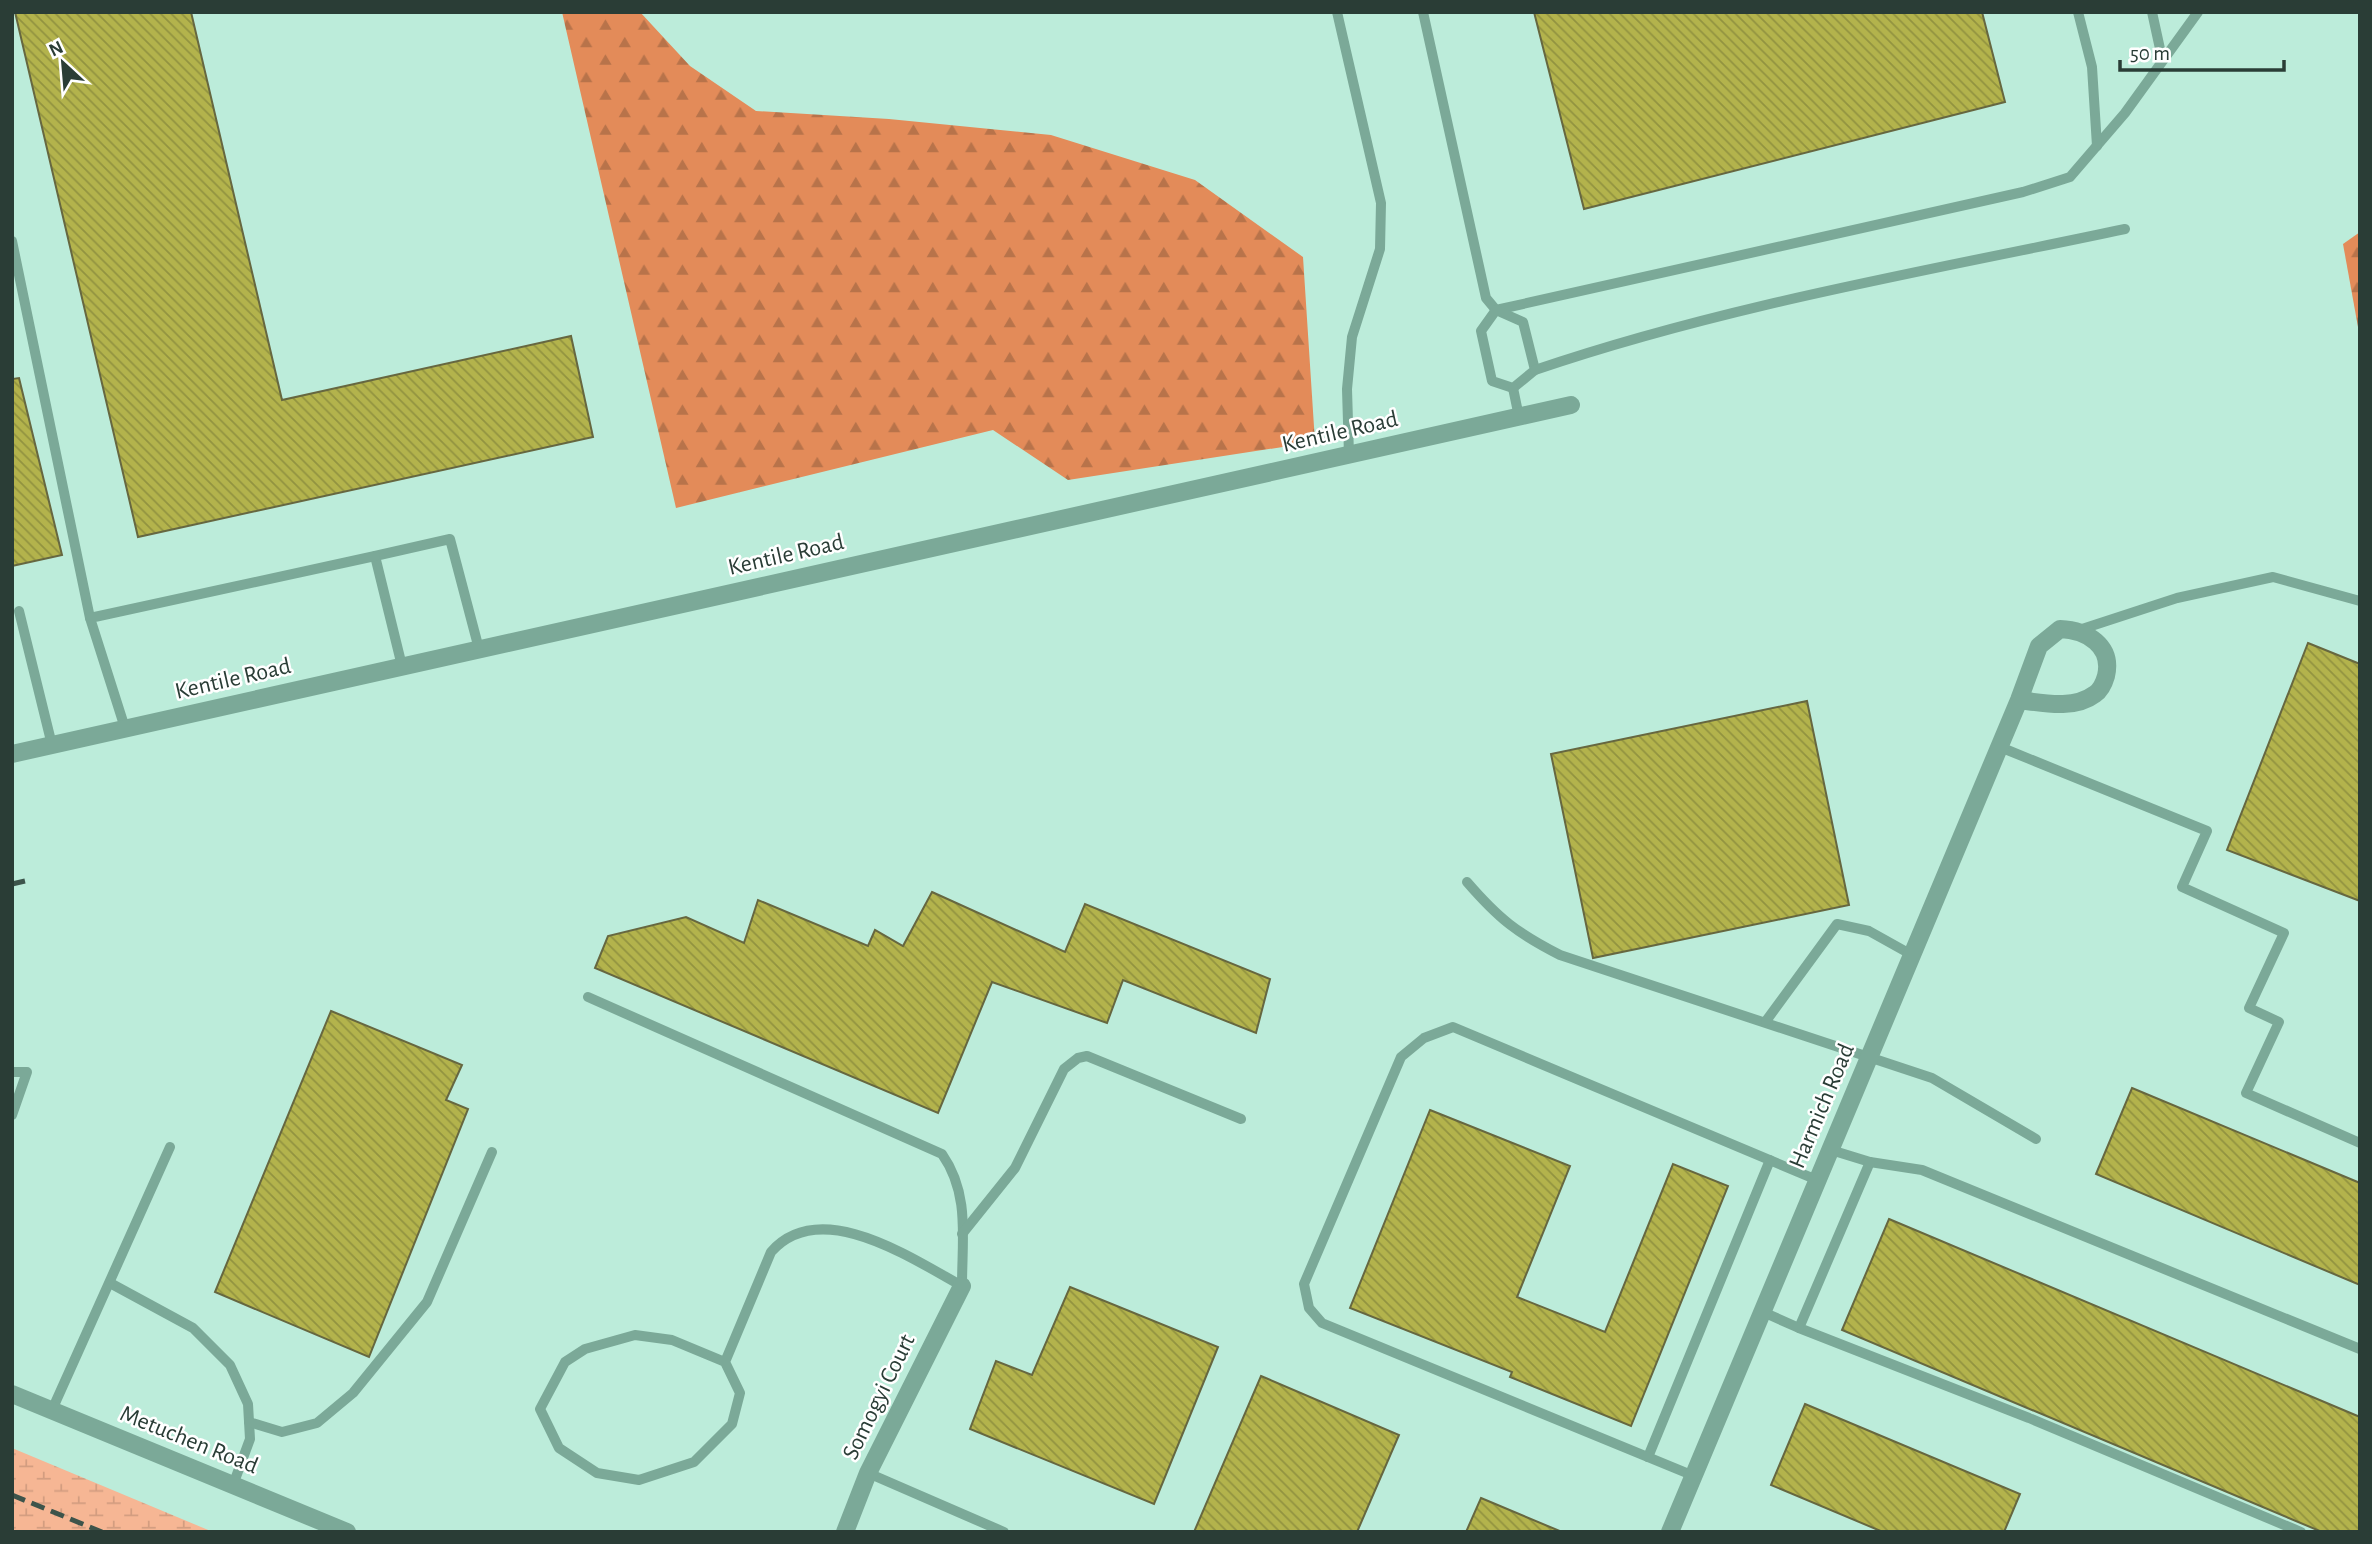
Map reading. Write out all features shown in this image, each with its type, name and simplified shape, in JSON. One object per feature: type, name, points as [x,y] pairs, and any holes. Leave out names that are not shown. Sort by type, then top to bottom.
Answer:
[{"type":"street","name":"Kentile Road","points":[[12,754],[1571,405]]},
{"type":"street","name":"Harmich Road","points":[[1670,1532],[2000,747],[2039,646],[2060,629],[2079,630]]},
{"type":"street","points":[[2019,700],[2070,704],[2094,695],[2104,684],[2109,663],[2099,643],[2079,630]]},
{"type":"street","name":"Somogyi Court","points":[[845,1532],[868,1473],[962,1286]]},
{"type":"street","name":"Metuchen Road","points":[[12,1394],[347,1532]]},
{"type":"lane","points":[[1337,12],[1381,202],[1380,249],[1352,337],[1347,389],[1349,455]]},
{"type":"lane","points":[[1423,12],[1486,298],[1496,310],[1522,321],[1535,370]]},
{"type":"lane","points":[[2078,12],[2092,67],[2097,146]]},
{"type":"lane","points":[[2152,12],[2162,58]]},
{"type":"lane","points":[[1513,388],[1492,381],[1480,331],[1496,310],[2023,192],[2070,177],[2125,113],[2162,58],[2198,12]]},
{"type":"lane","points":[[1513,388],[1535,370],[1605,346],[1800,297],[2125,229]]},
{"type":"lane","points":[[12,241],[90,618],[125,728]]},
{"type":"lane","points":[[1513,388],[1519,417]]},
{"type":"lane","points":[[90,618],[450,539],[479,649]]},
{"type":"lane","points":[[376,556],[402,666]]},
{"type":"lane","points":[[2079,630],[2177,598],[2273,577],[2360,601]]},
{"type":"lane","points":[[19,611],[52,745]]},
{"type":"lane","points":[[2000,747],[2207,831],[2182,887],[2284,933],[2249,1008],[2279,1022],[2246,1093],[2360,1143]]},
{"type":"lane","points":[[1467,882],[1495,914],[1517,933],[1560,955],[1932,1078],[2036,1139]]},
{"type":"lane","points":[[1766,1021],[1837,924],[1869,931],[1912,955]]},
{"type":"lane","points":[[588,998],[942,1154],[956,1174],[964,1209],[962,1286],[904,1255],[849,1232],[824,1227],[808,1228],[787,1238],[771,1252],[725,1362],[740,1393],[732,1424],[694,1462],[639,1480],[597,1473],[559,1448],[540,1409],[565,1362],[585,1349],[635,1335],[672,1340],[725,1362]]},
{"type":"lane","points":[[1694,1476],[1322,1323],[1309,1308],[1304,1284],[1401,1057],[1424,1038],[1453,1027],[1817,1180]]},
{"type":"lane","points":[[962,1234],[1015,1168],[1064,1069],[1078,1058],[1087,1056],[1241,1119]]},
{"type":"lane","points":[[12,1072],[27,1072],[12,1115]]},
{"type":"lane","points":[[52,1410],[170,1147]]},
{"type":"lane","points":[[1831,1150],[1870,1162],[1922,1170],[2360,1349]]},
{"type":"lane","points":[[249,1422],[282,1432],[317,1423],[353,1393],[427,1302],[492,1152]]},
{"type":"lane","points":[[1648,1457],[1770,1160]]},
{"type":"lane","points":[[1799,1328],[1870,1162]]},
{"type":"lane","points":[[110,1283],[193,1328],[230,1365],[248,1404],[250,1439],[233,1485]]},
{"type":"lane","points":[[1763,1312],[2029,1418],[2301,1532]]},
{"type":"lane","points":[[868,1473],[1004,1532]]},
{"type":"green space","points":[[562,12],[640,12],[690,66],[756,111],[889,119],[1051,135],[1195,180],[1303,257],[1315,442],[1068,480],[993,430],[676,508]]},
{"type":"green space","points":[[2360,232],[2360,338],[2343,244]]},
{"type":"green space","points":[[12,1448],[213,1532],[12,1532]]},
{"type":"building","points":[[15,12],[191,12],[282,400],[571,336],[593,437],[138,537]]},
{"type":"building","points":[[1534,12],[1982,12],[2005,102],[1584,209]]},
{"type":"building","points":[[19,378],[62,555],[12,566],[12,379]]},
{"type":"building","points":[[2308,643],[2360,664],[2360,901],[2227,850]]},
{"type":"building","points":[[1807,701],[1849,905],[1593,958],[1551,754]]},
{"type":"building","points":[[932,892],[1065,952],[1085,904],[1270,979],[1256,1033],[1123,980],[1107,1023],[992,982],[938,1113],[595,968],[608,936],[686,917],[744,943],[758,900],[868,946],[875,930],[903,946]]},
{"type":"building","points":[[331,1011],[462,1065],[446,1100],[468,1109],[369,1357],[215,1292]]},
{"type":"building","points":[[2132,1088],[2360,1183],[2360,1285],[2096,1174]]},
{"type":"building","points":[[1430,1110],[1570,1166],[1517,1297],[1605,1332],[1673,1164],[1728,1186],[1631,1426],[1510,1377],[1512,1372],[1350,1308]]},
{"type":"building","points":[[1889,1219],[2360,1417],[2360,1532],[2322,1532],[1842,1330]]},
{"type":"building","points":[[1070,1287],[1218,1347],[1154,1504],[970,1429],[996,1361],[1032,1375]]},
{"type":"building","points":[[1261,1376],[1399,1435],[1357,1532],[1194,1532]]},
{"type":"building","points":[[1805,1404],[2020,1494],[2004,1532],[1883,1532],[1771,1485]]},
{"type":"building","points":[[1481,1498],[1562,1532],[1466,1532]]},
{"type":"railway","points":[[12,884],[25,881]]},
{"type":"railway","points":[[12,1495],[102,1532]]}]
